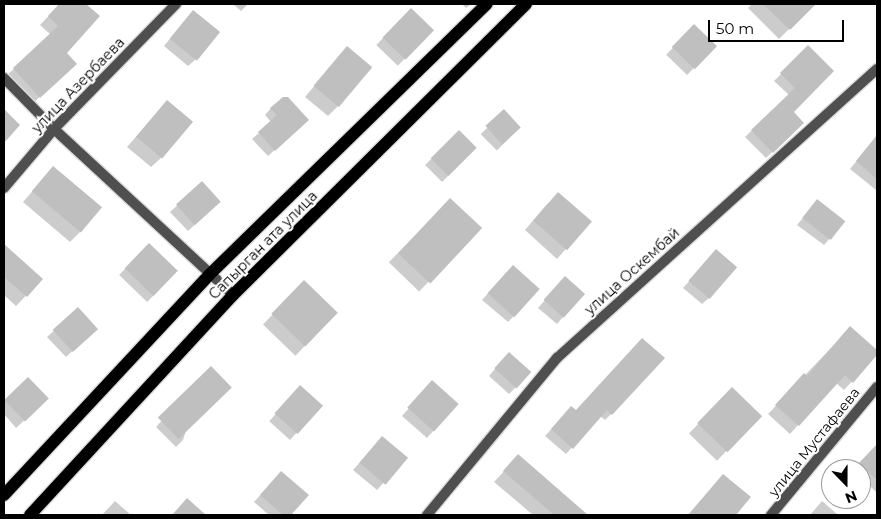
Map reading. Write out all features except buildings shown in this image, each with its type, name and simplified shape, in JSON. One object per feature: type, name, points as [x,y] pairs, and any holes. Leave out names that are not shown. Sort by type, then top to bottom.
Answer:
[{"type":"main road","name":"Сапырган ата улица","points":[[4,496],[209,275],[487,4]]},
{"type":"main road","name":"Сапырган ата улица","points":[[35,514],[233,295],[526,4]]},
{"type":"street","name":"улица Азербаева","points":[[4,188],[54,129],[176,4]]},
{"type":"street","name":"улица Оскембай","points":[[427,515],[556,358],[877,69]]},
{"type":"street","points":[[4,78],[54,129],[209,275],[233,295]]},
{"type":"street","name":"улица Мустафаева","points":[[772,515],[877,387]]}]
